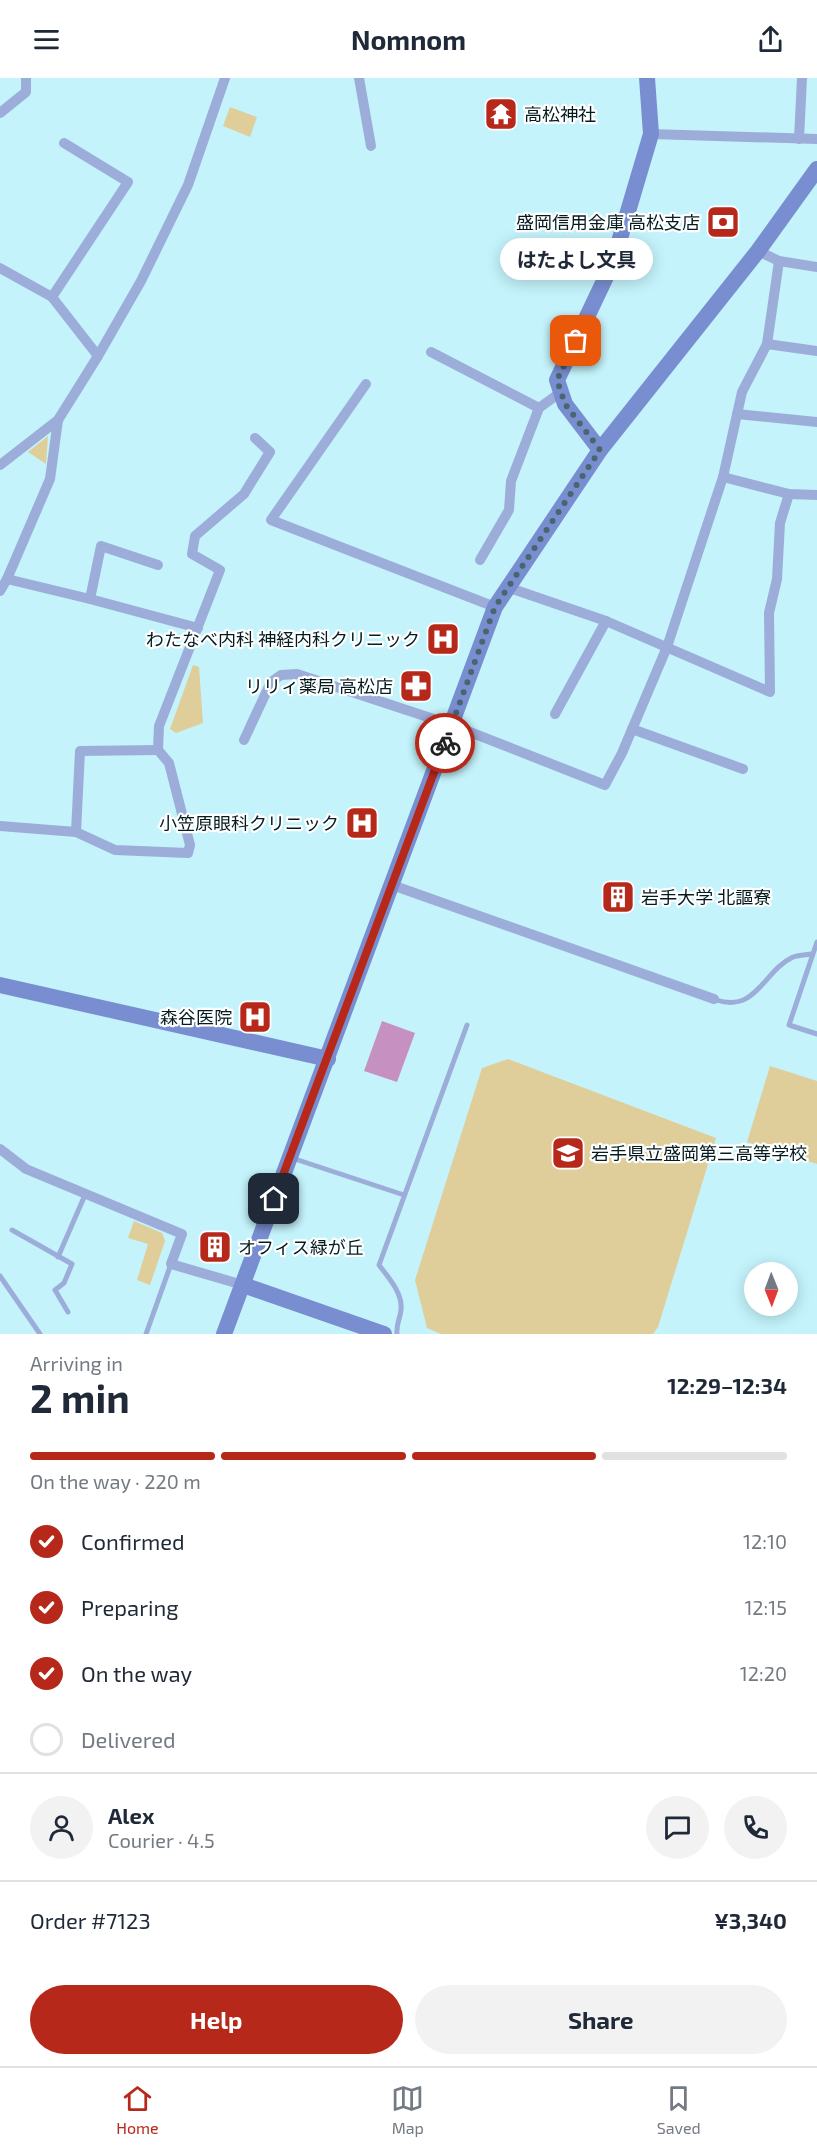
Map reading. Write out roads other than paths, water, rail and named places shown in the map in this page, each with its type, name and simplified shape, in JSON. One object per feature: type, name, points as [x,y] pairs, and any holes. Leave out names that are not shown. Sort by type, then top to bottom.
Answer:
[{"type":"street","points":[[0,113],[26,92],[26,78]]},
{"type":"street","points":[[0,465],[58,420],[98,356],[141,281],[188,185],[225,78]]},
{"type":"street","points":[[359,78],[372,146]]},
{"type":"street","points":[[600,450],[565,404],[557,380],[613,262],[651,134],[646,78]]},
{"type":"street","points":[[799,139],[802,78]]},
{"type":"street","points":[[651,134],[817,139]]},
{"type":"street","points":[[52,297],[128,182],[64,143]]},
{"type":"street","points":[[224,1334],[495,607],[600,450],[758,250],[817,169]]},
{"type":"street","points":[[758,250],[779,261],[817,267]]},
{"type":"street","points":[[243,740],[271,682],[281,675],[297,674],[452,725],[605,785],[667,647],[723,477],[742,392],[767,344],[779,261]]},
{"type":"street","points":[[0,268],[52,297],[98,356]]},
{"type":"street","points":[[767,344],[817,351]]},
{"type":"street","points":[[431,352],[539,408]]},
{"type":"street","points":[[366,384],[272,520],[495,607]]},
{"type":"street","points":[[480,560],[509,510],[511,481],[539,408],[561,392]]},
{"type":"street","points":[[737,414],[817,422]]},
{"type":"street","points":[[0,591],[50,479],[58,420]]},
{"type":"street","points":[[0,826],[75,832],[115,850],[188,853],[190,845],[169,763],[158,750],[159,726],[220,570],[192,554],[195,536],[244,494],[270,452],[255,438]]},
{"type":"street","points":[[723,477],[789,494],[817,495]]},
{"type":"street","points":[[507,587],[606,621],[770,692],[769,613],[777,579],[780,523],[789,494]]},
{"type":"street","points":[[90,599],[101,546],[158,565]]},
{"type":"street","points":[[7,579],[198,628]]},
{"type":"street","points":[[555,714],[606,621]]},
{"type":"street","points":[[632,729],[743,769]]},
{"type":"street","points":[[75,832],[80,751],[158,750]]},
{"type":"street","points":[[392,885],[714,999]]},
{"type":"street","points":[[0,985],[328,1059]]},
{"type":"street","points":[[0,1149],[26,1169],[182,1234],[171,1264],[243,1285],[384,1334]]},
{"type":"lane","points":[[817,942],[789,1025],[817,1034]]},
{"type":"lane","points":[[714,999],[724,1003],[735,1003],[750,997],[783,963],[795,956],[812,954]]},
{"type":"lane","points":[[397,1334],[396,1324],[402,1305],[399,1295],[379,1265],[467,1025]]},
{"type":"lane","points":[[290,1158],[404,1195]]},
{"type":"lane","points":[[58,1257],[86,1195]]},
{"type":"lane","points":[[12,1230],[72,1264],[64,1283],[56,1290],[68,1312]]},
{"type":"lane","points":[[146,1334],[171,1264]]},
{"type":"lane","points":[[0,1276],[40,1334]]},
{"type":"place","name":"高松神社","points":[[501,114]]},
{"type":"place","name":"盛岡信用金庫 高松支店","points":[[723,222]]},
{"type":"place","name":"はたよし文具","points":[[576,341]]},
{"type":"place","name":"わたなべ内科 神経内科クリニック","points":[[443,639]]},
{"type":"place","name":"リリィ薬局 高松店","points":[[416,686]]},
{"type":"place","name":"小笠原眼科クリニック","points":[[362,823]]},
{"type":"place","name":"岩手大学 北謳寮","points":[[618,897]]},
{"type":"place","name":"森谷医院","points":[[255,1017]]},
{"type":"place","name":"岩手県立盛岡第三高等学校","points":[[568,1153]]},
{"type":"place","name":"オフィス緑が丘","points":[[215,1247]]}]
